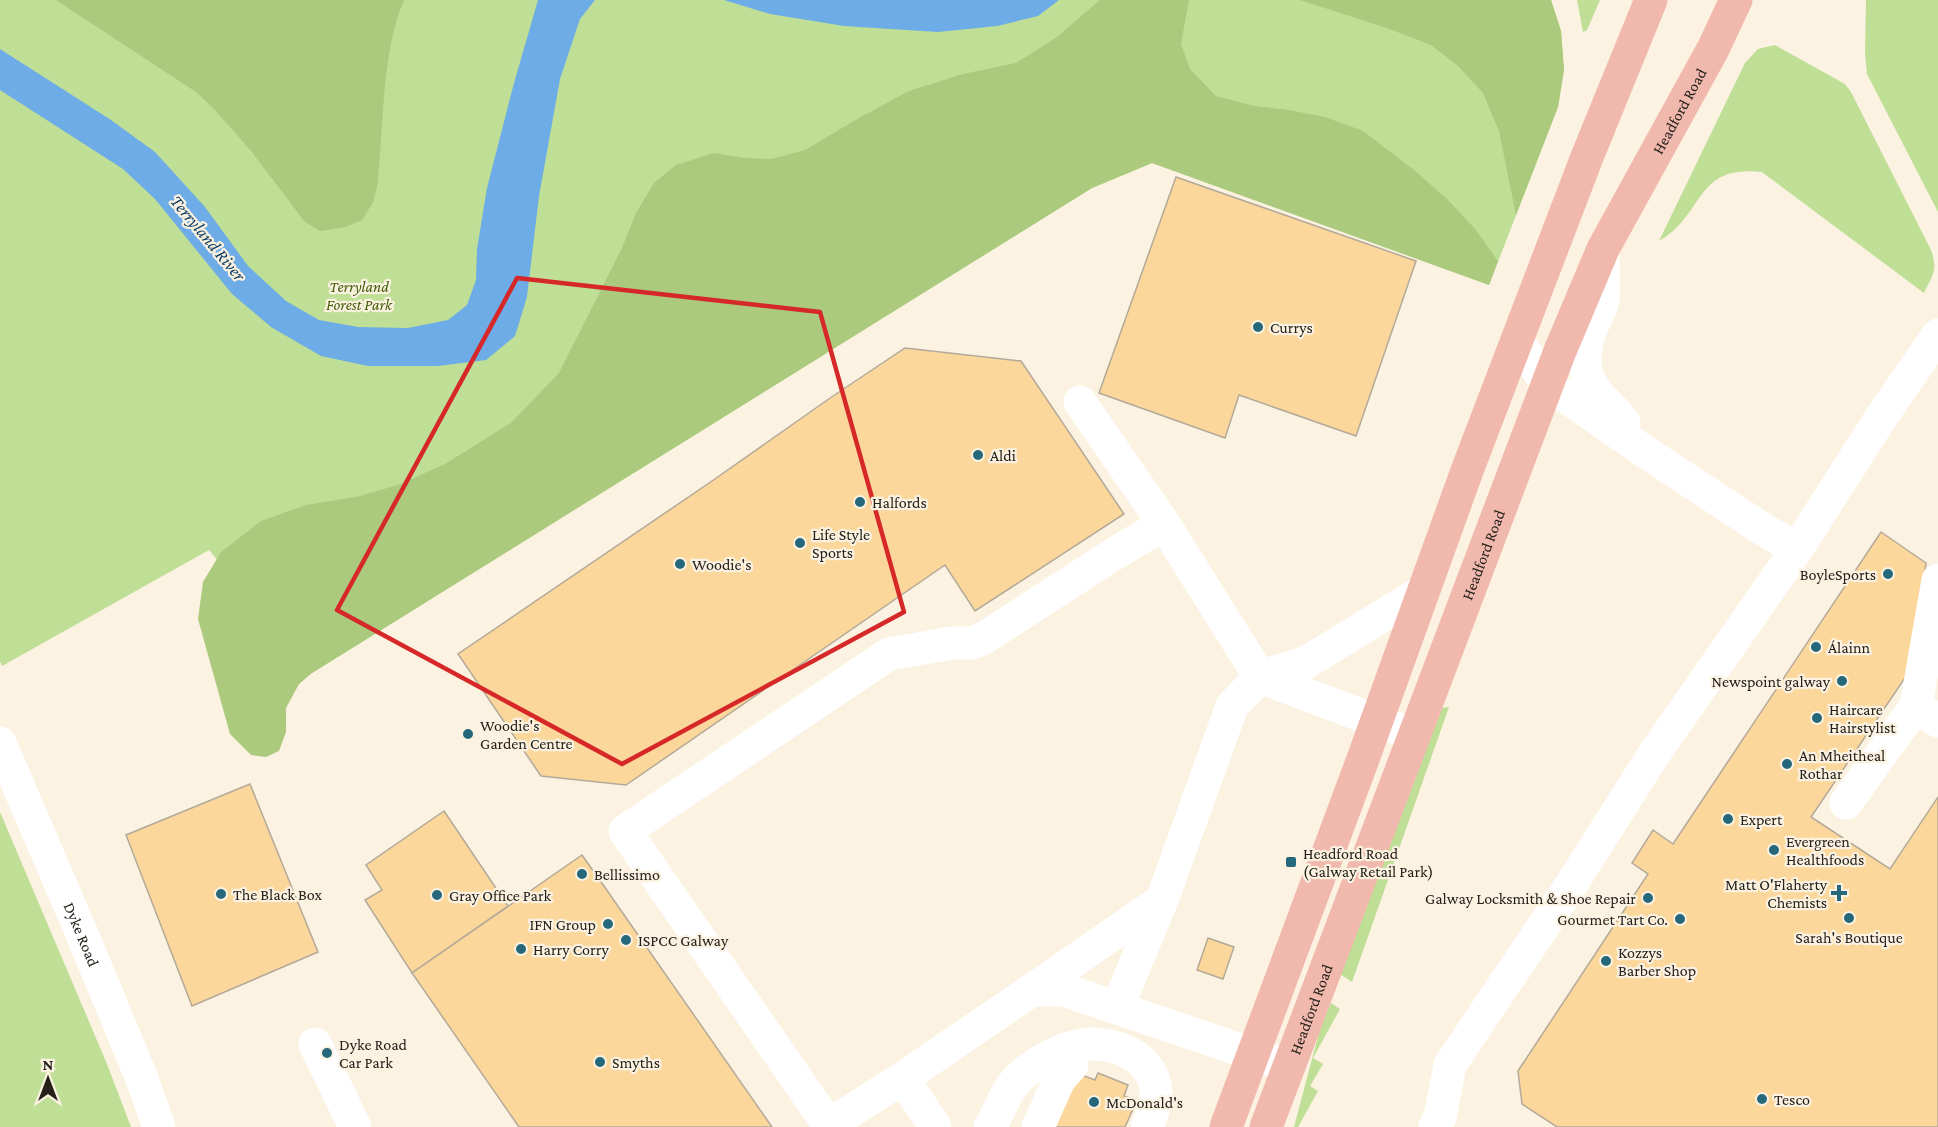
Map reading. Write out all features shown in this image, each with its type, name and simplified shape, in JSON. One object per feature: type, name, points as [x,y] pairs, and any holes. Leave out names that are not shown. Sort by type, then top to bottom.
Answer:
[{"type":"main road","points":[[1226,1127],[1517,341],[1587,157],[1651,0]]},
{"type":"main road","name":"Headford Road","points":[[1266,1127],[1548,384],[1603,249],[1713,49],[1736,0]]},
{"type":"street","points":[[1603,249],[1603,302],[1587,338],[1586,371],[1599,396],[1615,410],[1641,449]]},
{"type":"street","points":[[1435,1127],[1440,1117],[1450,1065],[1571,885],[1660,745],[1797,549],[1881,416],[1938,335]]},
{"type":"street","points":[[1517,341],[1548,384],[1641,449],[1797,549]]},
{"type":"street","points":[[1080,402],[1164,524],[1260,677],[1414,735]]},
{"type":"street","points":[[1533,424],[1550,419],[1563,419],[1641,449]]},
{"type":"street","points":[[1162,900],[830,1126],[625,831],[889,654],[952,643],[972,643],[984,638],[1164,524]]},
{"type":"street","points":[[1846,803],[1927,714],[1938,580]]},
{"type":"street","points":[[1117,1008],[1162,900],[1232,706],[1260,677],[1307,662],[1423,591]]},
{"type":"street","name":"Dyke Road","points":[[0,743],[82,934],[142,1079],[159,1127]]},
{"type":"street","points":[[1032,990],[1064,990],[1288,1066]]},
{"type":"street","points":[[315,1044],[355,1127]]},
{"type":"street","points":[[990,1127],[1010,1086],[1025,1072],[1052,1056],[1082,1045],[1115,1047],[1130,1053],[1142,1062],[1152,1075],[1156,1091],[1155,1105],[1147,1127]]},
{"type":"street","points":[[1009,1127],[1018,1107],[1041,1081],[1094,1057],[1121,1064],[1135,1074],[1140,1090],[1140,1105],[1133,1127]]},
{"type":"street","points":[[1038,1127],[1059,1080],[1072,1065]]},
{"type":"street","points":[[903,1078],[935,1127]]},
{"type":"highlighted area","points":[[517,278],[820,312],[904,612],[622,764],[337,610]]},
{"type":"green space","name":"Terryland Forest Park","points":[[0,0],[1551,0],[1561,31],[1564,70],[1558,107],[1489,285],[1152,163],[1092,188],[312,673],[209,550],[2,666],[0,661]]},
{"type":"green space","points":[[56,0],[404,0],[391,43],[387,67],[377,187],[373,202],[362,220],[345,227],[320,231],[304,221],[252,152],[196,92]]},
{"type":"green space","points":[[1100,0],[1189,0],[1181,44],[1190,69],[1216,96],[1254,106],[1325,117],[1363,131],[1446,198],[1476,230],[1498,261],[1489,285],[1152,163],[1092,188],[312,673],[299,684],[286,708],[286,732],[279,751],[266,757],[251,755],[230,734],[198,619],[203,582],[221,552],[261,521],[306,505],[356,497],[398,485],[445,464],[511,423],[559,373],[622,248],[636,213],[654,183],[676,165],[714,153],[771,159],[805,150],[909,91],[963,74],[1016,63],[1057,37]]},
{"type":"green space","points":[[1300,0],[1551,0],[1561,31],[1564,70],[1558,107],[1516,215],[1499,131],[1483,93],[1457,65],[1431,45]]},
{"type":"green space","points":[[1577,0],[1600,0],[1587,30],[1583,32]]},
{"type":"green space","points":[[1866,0],[1938,0],[1938,212],[1867,74]]},
{"type":"green space","points":[[1775,45],[1845,84],[1851,92],[1931,250],[1934,268],[1924,293],[1762,172],[1740,172],[1724,176],[1712,183],[1685,218],[1659,241],[1745,63],[1758,49]]},
{"type":"green space","points":[[1449,707],[1352,982],[1340,974],[1442,708]]},
{"type":"green space","points":[[0,812],[107,1064],[131,1127],[0,1127]]},
{"type":"green space","points":[[1331,1003],[1340,1009],[1313,1058],[1323,1064],[1310,1086],[1318,1091],[1298,1127],[1294,1127],[1321,1025]]},
{"type":"water","name":"Terryland River","points":[[538,0],[595,0],[580,19],[560,79],[539,196],[527,297],[515,336],[486,360],[438,366],[368,366],[321,356],[271,327],[232,294],[155,199],[123,169],[0,90],[0,49],[111,120],[155,152],[205,207],[248,266],[286,301],[319,320],[358,327],[408,328],[448,320],[467,305],[476,280],[477,249],[487,188]]},
{"type":"water","points":[[724,0],[1059,0],[1038,16],[997,26],[938,32],[844,26],[770,14]]},
{"type":"building","name":"Currys","points":[[1176,177],[1416,261],[1356,436],[1239,395],[1225,438],[1099,393]]},
{"type":"building","points":[[905,348],[1021,361],[1124,514],[975,611],[945,565],[626,785],[541,776],[458,654]]},
{"type":"building","points":[[1881,532],[1926,563],[1913,666],[1811,817],[1890,869],[1938,797],[1938,1127],[1557,1127],[1522,1104],[1518,1071],[1648,874],[1632,863],[1653,830],[1673,844]]},
{"type":"building","name":"The Black Box","points":[[250,784],[318,952],[192,1006],[126,835]]},
{"type":"building","name":"Gray Office Park","points":[[444,811],[508,906],[412,973],[365,900],[382,890],[366,865]]},
{"type":"building","points":[[582,855],[772,1127],[519,1127],[412,973]]},
{"type":"building","points":[[1208,938],[1234,947],[1223,979],[1197,970]]},
{"type":"building","name":"McDonald's","points":[[1098,1073],[1128,1085],[1124,1096],[1130,1098],[1127,1106],[1133,1109],[1125,1127],[1049,1127],[1079,1074],[1095,1080]]},
{"type":"place","name":"Currys","points":[[1258,327]]},
{"type":"place","name":"Aldi","points":[[978,455]]},
{"type":"place","name":"Halfords","points":[[860,502]]},
{"type":"place","name":"Life Style Sports","points":[[800,543]]},
{"type":"place","name":"Woodie's","points":[[680,564]]},
{"type":"place","name":"BoyleSports","points":[[1888,574]]},
{"type":"place","name":"Álainn","points":[[1816,647]]},
{"type":"place","name":"Newspoint galway","points":[[1842,681]]},
{"type":"place","name":"Haircare Hairstylist","points":[[1817,718]]},
{"type":"place","name":"Woodie's Garden Centre","points":[[468,734]]},
{"type":"place","name":"An Mheitheal Rothar","points":[[1787,764]]},
{"type":"place","name":"Expert","points":[[1728,819]]},
{"type":"place","name":"Evergreen Healthfoods","points":[[1774,850]]},
{"type":"place","name":"Headford Road (Galway Retail Park)","points":[[1291,862]]},
{"type":"place","name":"Bellissimo","points":[[582,874]]},
{"type":"place","name":"Matt O'Flaherty Chemists","points":[[1839,893]]},
{"type":"place","name":"The Black Box","points":[[221,894]]},
{"type":"place","name":"Gray Office Park","points":[[437,895]]},
{"type":"place","name":"Galway Locksmith & Shoe Repair","points":[[1648,898]]},
{"type":"place","name":"Sarah's Boutique","points":[[1849,918]]},
{"type":"place","name":"Gourmet Tart Co.","points":[[1680,919]]},
{"type":"place","name":"IFN Group","points":[[608,924]]},
{"type":"place","name":"ISPCC Galway","points":[[626,940]]},
{"type":"place","name":"Harry Corry","points":[[521,949]]},
{"type":"place","name":"Kozzys Barber Shop","points":[[1606,961]]},
{"type":"place","name":"Dyke Road Car Park","points":[[327,1053]]},
{"type":"place","name":"Smyths","points":[[600,1062]]},
{"type":"place","name":"Tesco","points":[[1762,1099]]},
{"type":"place","name":"McDonald's","points":[[1094,1102]]}]
